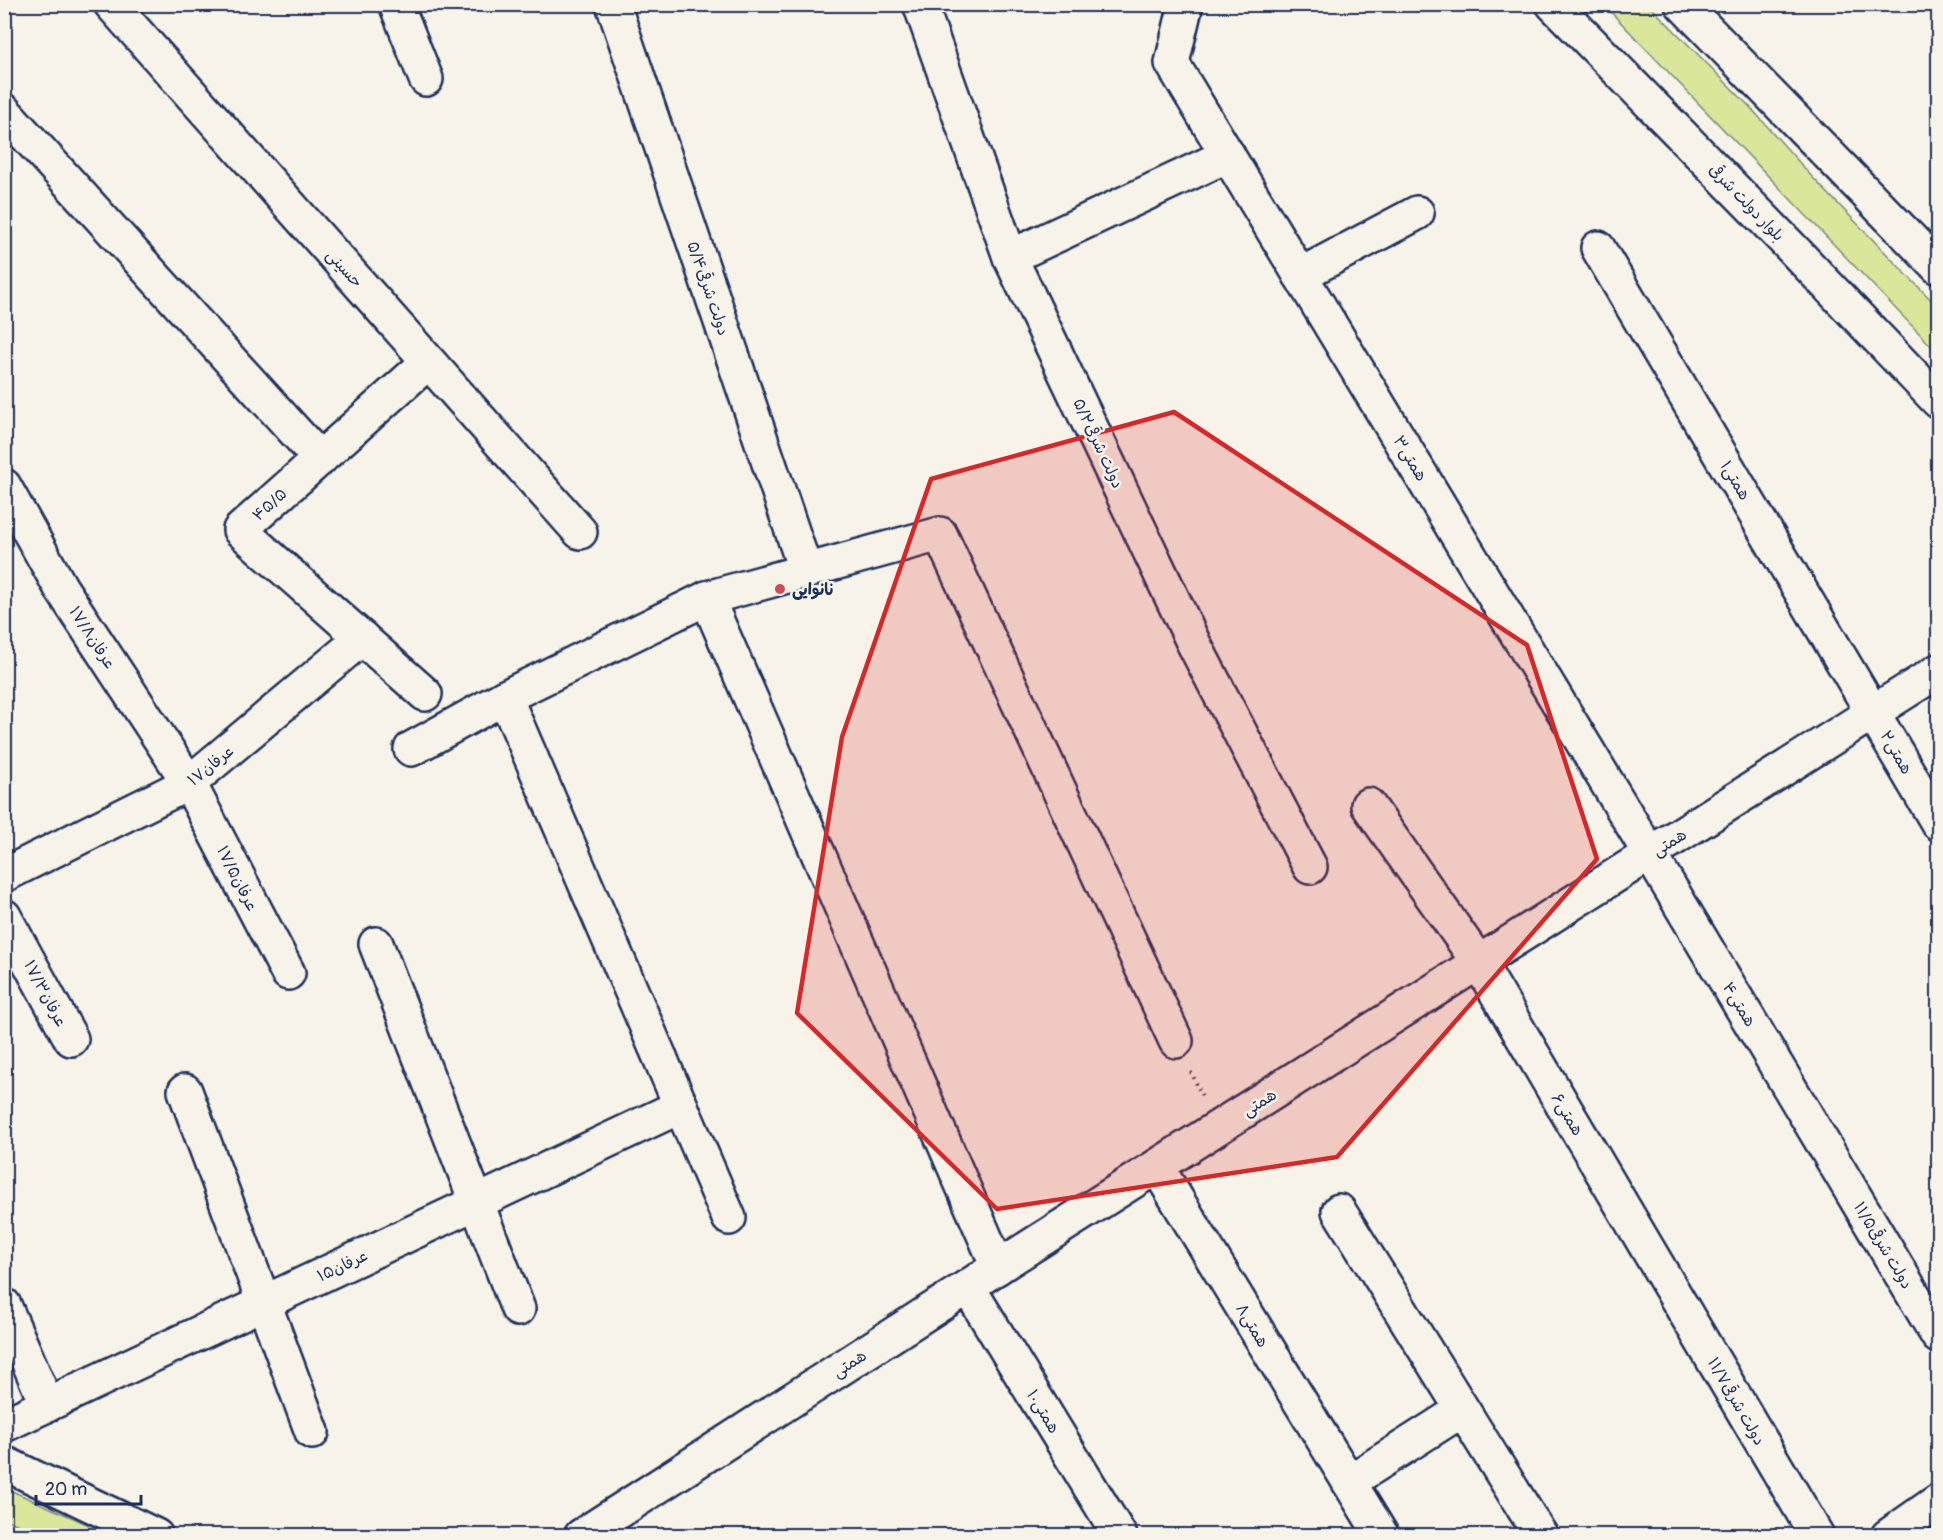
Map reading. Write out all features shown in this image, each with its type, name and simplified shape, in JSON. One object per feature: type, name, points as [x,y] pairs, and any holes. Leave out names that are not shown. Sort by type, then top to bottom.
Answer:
[{"type":"street","name":"حسینی","points":[[111,4],[580,532]]},
{"type":"street","points":[[396,4],[426,79]]},
{"type":"street","name":"۵/۴دولت شرقی","points":[[613,4],[806,572]]},
{"type":"street","name":"۵/۲دولت شرقی","points":[[920,4],[1010,257],[1194,644],[1310,867]]},
{"type":"street","name":"۳همتی","points":[[1186,4],[1172,63],[1650,854]]},
{"type":"street","name":"بلوار دولت شرقی","points":[[1553,4],[1789,244],[1938,401]]},
{"type":"street","points":[[1682,4],[1938,267]]},
{"type":"street","points":[[4,111],[320,459]]},
{"type":"street","points":[[1010,257],[1228,155]]},
{"type":"street","points":[[1300,275],[1417,213]]},
{"type":"street","name":"۱همتی","points":[[1598,248],[1874,712]]},
{"type":"street","name":"۴۵/۵","points":[[425,694],[240,530],[428,362]]},
{"type":"street","name":"۱۷/۸عرفان","points":[[4,486],[61,588],[189,783]]},
{"type":"street","points":[[411,749],[505,696],[707,598],[940,534],[1176,1041]]},
{"type":"street","points":[[707,598],[998,1267]]},
{"type":"street","name":"۱۷عرفان","points":[[4,875],[189,783],[362,638]]},
{"type":"street","name":"همتی","points":[[580,1536],[998,1267],[1938,671]]},
{"type":"street","points":[[505,696],[729,1218]]},
{"type":"street","name":"۲همتی","points":[[1874,712],[1938,823]]},
{"type":"street","name":"۱۷/۵عرفان","points":[[189,783],[288,973]]},
{"type":"street","name":"۶همتی","points":[[1368,805],[1479,963],[1658,1266]]},
{"type":"street","name":"۴همتی","points":[[1650,854],[1830,1154]]},
{"type":"street","name":"۱۷/۳عرفان","points":[[4,916],[71,1039]]},
{"type":"street","points":[[376,944],[518,1310]]},
{"type":"street","points":[[185,1091],[312,1432]]},
{"type":"street","name":"۱۵عرفان","points":[[4,1425],[681,1106]]},
{"type":"street","name":"۱۱/۵دولت شرقی","points":[[1830,1154],[1938,1336]]},
{"type":"street","name":"همتی۸","points":[[1156,1167],[1382,1536]]},
{"type":"street","points":[[1339,1211],[1540,1536]]},
{"type":"street","name":"۱۱/۷دولت شرقی","points":[[1658,1266],[1817,1536]]},
{"type":"street","name":"۱۰همتی","points":[[968,1287],[1120,1536]]},
{"type":"street","points":[[4,1305],[47,1405]]},
{"type":"street","points":[[1349,1482],[1462,1410]]},
{"type":"street","points":[[4,1463],[156,1536]]},
{"type":"street","points":[[1888,1536],[1938,1501]]},
{"type":"path","points":[[1176,1041],[1218,1128]]},
{"type":"highlighted area","points":[[1174,412],[1527,645],[1597,859],[1337,1157],[997,1209],[797,1013],[842,737],[931,479]]},
{"type":"green space","points":[[1604,5],[1649,5],[1750,107],[1813,178],[1938,307],[1938,353]]},
{"type":"green space","points":[[5,1488],[112,1535],[41,1535],[5,1519]]},
{"type":"place","name":"نانوایی","points":[[780,589]]}]
